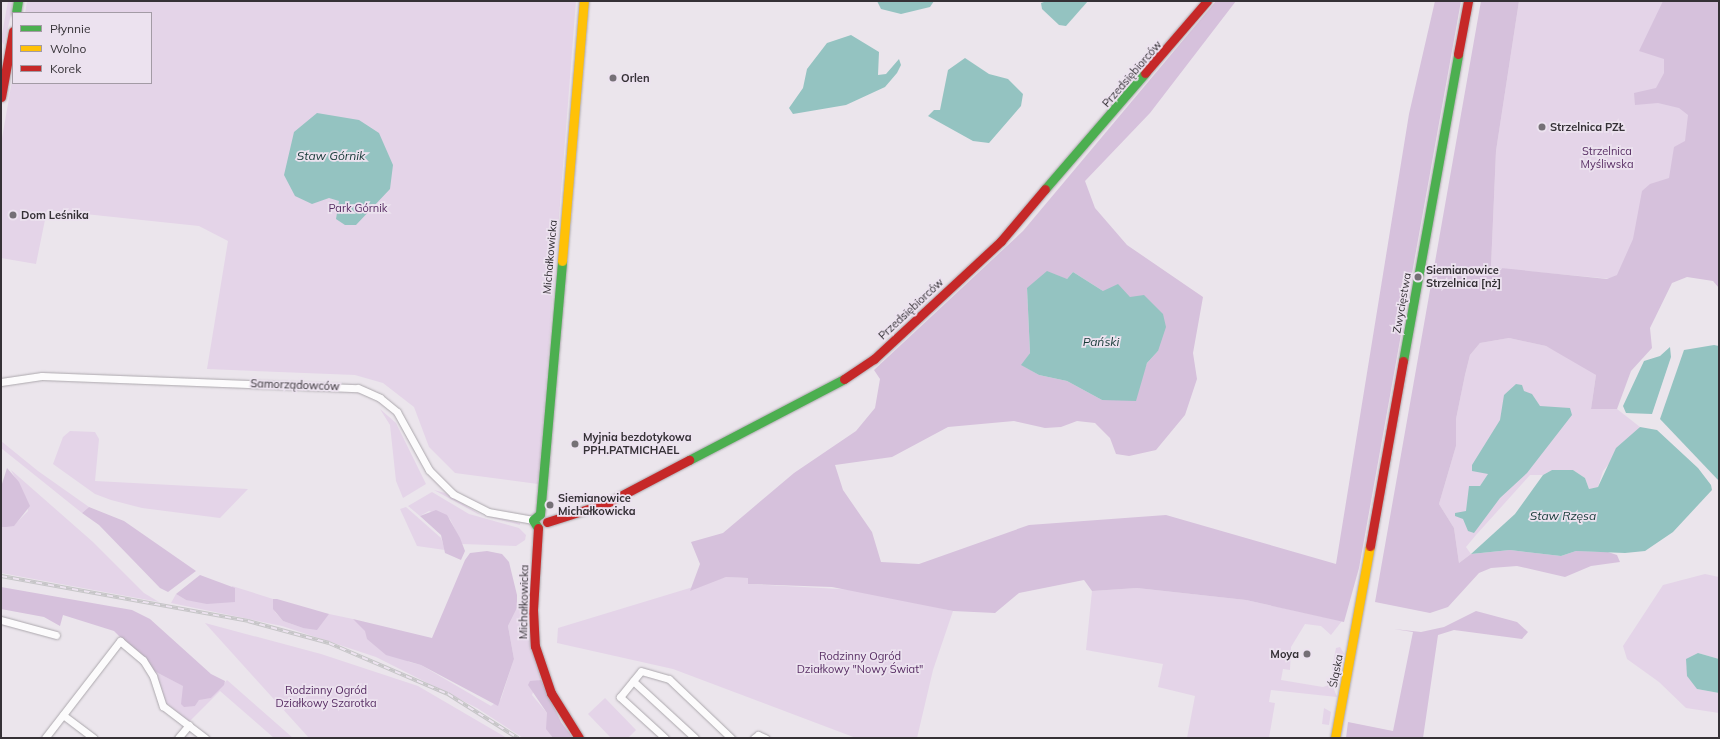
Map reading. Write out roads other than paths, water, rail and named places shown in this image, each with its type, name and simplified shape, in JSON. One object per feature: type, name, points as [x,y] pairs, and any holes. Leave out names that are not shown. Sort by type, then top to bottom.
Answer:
[{"type":"street","points":[[16,12],[18,1]]},
{"type":"street","name":"Michałkowicka","points":[[540,514],[584,1]]},
{"type":"street","name":"Przedsiębiorców","points":[[538,528],[547,522],[607,503],[833,386],[874,360],[1001,241],[1207,1]]},
{"type":"street","name":"Zwycięstwa","points":[[1360,609],[1468,1]]},
{"type":"street","points":[[1,98],[12,37]]},
{"type":"street","name":"Samorządowców","points":[[1,382],[42,376],[358,388],[380,398],[397,412],[430,470],[453,494],[488,512],[533,520]]},
{"type":"street","points":[[538,528],[533,520],[540,514],[547,522]]},
{"type":"street","name":"Michałkowicka","points":[[538,528],[533,610],[535,646],[551,693],[579,738]]},
{"type":"street","name":"Śląska","points":[[1335,738],[1360,609]]},
{"type":"street","points":[[1,620],[56,635]]},
{"type":"street","points":[[45,738],[120,641],[143,660],[153,676],[163,706],[204,738]]},
{"type":"street","points":[[665,738],[620,698],[642,671],[669,679],[731,738]]},
{"type":"street","points":[[633,681],[695,738]]},
{"type":"street","points":[[63,715],[92,738]]},
{"type":"street","points":[[178,738],[188,725]]},
{"type":"street","points":[[754,738],[758,735],[765,738]]},
{"type":"water","points":[[877,1],[934,1],[930,7],[901,14],[881,9]]},
{"type":"water","points":[[1047,1],[1088,1],[1066,26],[1059,25],[1042,9],[1041,3]]},
{"type":"water","points":[[851,35],[879,52],[878,75],[886,74],[899,59],[901,65],[897,73],[885,87],[846,105],[793,114],[789,108],[803,88],[807,69],[827,43]]},
{"type":"water","points":[[965,58],[989,74],[1008,79],[1023,94],[1021,106],[989,143],[973,141],[928,116],[934,110],[940,110],[948,70]]},
{"type":"water","name":"Staw Górnik","points":[[317,113],[359,120],[379,133],[393,165],[390,189],[356,225],[345,225],[336,219],[339,201],[329,198],[312,204],[295,196],[284,175],[294,132]]},
{"type":"water","name":"Pański","points":[[1047,271],[1067,279],[1073,272],[1103,291],[1118,284],[1130,297],[1144,295],[1163,314],[1166,327],[1158,351],[1147,363],[1136,401],[1102,400],[1067,381],[1039,375],[1021,365],[1030,353],[1027,288]]},
{"type":"water","points":[[1714,345],[1719,346],[1719,481],[1660,419],[1684,350]]},
{"type":"water","points":[[1670,347],[1671,357],[1652,414],[1626,413],[1623,406],[1644,361],[1660,356]]},
{"type":"water","points":[[1516,384],[1522,385],[1524,391],[1532,394],[1540,406],[1570,408],[1572,415],[1527,473],[1500,498],[1474,533],[1468,531],[1463,519],[1455,516],[1455,513],[1466,511],[1469,486],[1480,486],[1488,474],[1472,471],[1472,465],[1500,420],[1504,395]]},
{"type":"water","name":"Staw Rzęsa","points":[[1640,427],[1657,430],[1698,468],[1711,485],[1712,490],[1673,532],[1645,551],[1625,553],[1576,551],[1561,556],[1510,550],[1471,554],[1515,514],[1543,475],[1552,470],[1573,470],[1585,478],[1589,489],[1598,487],[1616,448]]},
{"type":"water","points":[[1698,653],[1719,659],[1719,693],[1697,689],[1687,676],[1686,659]]},
{"type":"railway","points":[[1,576],[248,621],[329,643],[448,694],[518,738]]},
{"type":"place","name":"Orlen","points":[[613,78]]},
{"type":"place","name":"Strzelnica PZŁ","points":[[1542,127]]},
{"type":"place","name":"Dom Leśnika","points":[[13,215]]},
{"type":"place","name":"Siemianowice Strzelnica [nż]","points":[[1418,277]]},
{"type":"place","name":"Myjnia bezdotykowa PPH.PATMICHAEL","points":[[575,444]]},
{"type":"place","name":"Siemianowice Michałkowicka","points":[[550,505]]},
{"type":"place","name":"Moya","points":[[1307,654]]},
{"type":"park label","name":"Strzelnica Myśliwska","points":[[1607,158]]},
{"type":"park label","name":"Park Górnik","points":[[358,208]]},
{"type":"park label","name":"Rodzinny Ogród Działkowy \"Nowy Świat\"","points":[[860,663]]},
{"type":"park label","name":"Rodzinny Ogród Działkowy Szarotka","points":[[326,697]]}]
